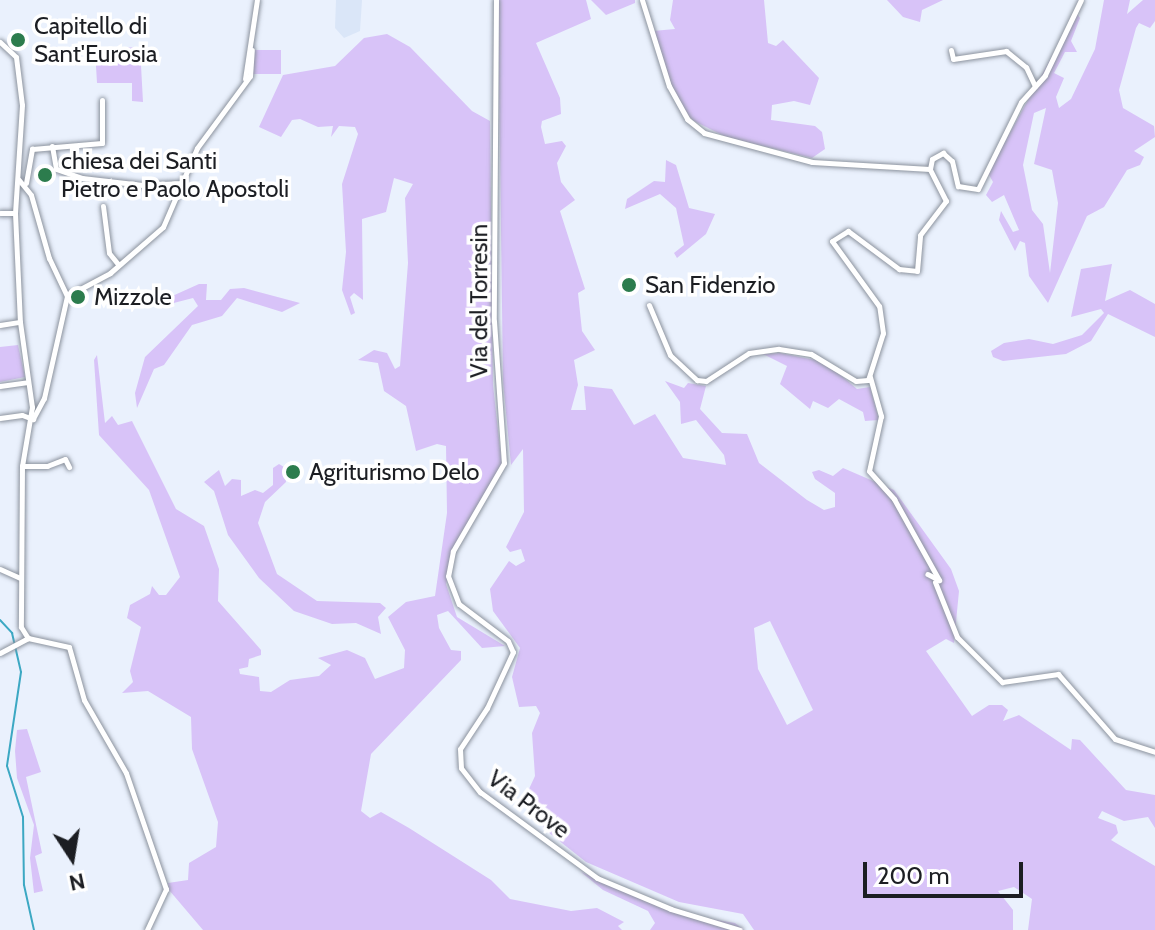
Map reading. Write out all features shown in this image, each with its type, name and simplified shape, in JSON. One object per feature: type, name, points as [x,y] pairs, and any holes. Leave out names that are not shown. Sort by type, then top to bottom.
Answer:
[{"type":"street","points":[[245,80],[257,0]]},
{"type":"street","name":"Via del Torresin","points":[[449,587],[453,551],[504,463],[494,321],[496,0]]},
{"type":"street","points":[[642,0],[667,82],[687,119],[704,133],[812,162],[930,169]]},
{"type":"street","points":[[935,582],[936,572],[894,499],[869,471],[881,416],[869,376],[883,333],[879,306],[832,241],[848,231],[899,269],[917,271],[920,235],[946,201],[930,169],[932,159],[943,153],[952,161],[958,186],[978,189],[1021,102],[1035,86],[1081,0]]},
{"type":"street","points":[[0,42],[11,49],[18,68],[19,180],[15,213],[20,322],[33,419]]},
{"type":"street","points":[[67,296],[118,264],[163,227],[211,124],[251,74],[252,50]]},
{"type":"street","points":[[951,50],[953,59],[1006,51],[1026,67],[1035,86]]},
{"type":"street","points":[[26,639],[21,627],[22,466],[33,419],[44,398],[67,296],[26,183],[32,149],[98,146],[103,133],[102,100]]},
{"type":"street","points":[[52,146],[56,169],[82,178],[143,185],[182,183]]},
{"type":"street","points":[[19,180],[26,183]]},
{"type":"street","points":[[103,206],[109,253],[118,264]]},
{"type":"street","points":[[0,213],[15,213]]},
{"type":"street","points":[[649,305],[670,355],[697,380],[706,381],[749,353],[779,349],[821,358],[856,381],[869,376]]},
{"type":"street","points":[[0,325],[20,322]]},
{"type":"street","points":[[0,386],[28,382]]},
{"type":"street","points":[[0,418],[22,415],[33,419]]},
{"type":"street","points":[[22,466],[47,466],[65,459],[69,467]]},
{"type":"street","points":[[0,569],[20,578]]},
{"type":"street","points":[[927,574],[935,582],[957,637],[1002,682],[1058,674],[1115,739],[1155,752]]},
{"type":"street","name":"Via Prove","points":[[449,587],[469,615],[508,641],[513,652],[487,708],[460,749],[468,780],[597,878],[661,906],[740,930]]},
{"type":"street","points":[[0,653],[26,639],[69,647],[84,700],[126,773],[166,889],[147,930]]},
{"type":"shaded area","points":[[336,0],[362,0],[360,31],[344,38],[335,28]]},
{"type":"shaded area","points":[[498,0],[586,0],[591,19],[536,43],[560,98],[561,114],[542,121],[541,127],[545,144],[562,141],[566,146],[557,163],[561,182],[575,200],[560,211],[585,289],[578,293],[582,331],[595,350],[574,360],[578,385],[571,410],[586,410],[584,386],[612,389],[634,425],[655,414],[683,458],[726,465],[724,455],[696,420],[681,424],[680,402],[665,381],[684,388],[688,383],[706,386],[700,409],[722,433],[747,434],[759,463],[824,510],[835,507],[835,493],[815,479],[812,472],[819,470],[833,476],[843,468],[894,490],[951,569],[959,591],[954,643],[946,639],[926,651],[972,716],[989,705],[1002,705],[1008,710],[1003,721],[1019,715],[1071,750],[1072,739],[1080,740],[1126,790],[1155,795],[1155,828],[1148,817],[1124,821],[1102,811],[1098,818],[1116,825],[1118,833],[1111,840],[1155,866],[1155,930],[1028,930],[1032,899],[1014,887],[998,891],[1013,910],[1013,930],[754,930],[743,914],[679,902],[586,862],[543,828],[545,809],[530,800],[529,789],[535,776],[532,733],[540,713],[536,706],[519,707],[512,677],[520,648],[493,611],[490,589],[509,561],[516,566],[525,561],[521,549],[510,552],[506,547],[524,512],[523,449],[511,465],[503,381]],"holes":[[[770,621],[813,710],[787,725],[758,669],[754,628]]]},
{"type":"shaded area","points":[[591,0],[635,0],[635,3],[606,15]]},
{"type":"shaded area","points":[[673,0],[764,0],[768,43],[776,46],[783,40],[819,78],[810,105],[794,101],[772,105],[771,120],[815,126],[822,132],[825,149],[812,158],[726,137],[692,120],[673,93],[653,31],[675,29],[670,20]]},
{"type":"shaded area","points":[[887,0],[943,0],[922,10],[920,22],[903,17]]},
{"type":"shaded area","points":[[1104,0],[1130,0],[1127,14],[1143,0],[1155,0],[1155,21],[1150,28],[1139,23],[1136,28],[1119,90],[1123,108],[1154,126],[1155,137],[1134,151],[1144,157],[1140,165],[1127,170],[1104,207],[1087,216],[1048,303],[1029,276],[1025,243],[1020,241],[1015,251],[999,220],[1001,211],[1013,232],[1019,230],[1004,195],[992,202],[986,195],[993,182],[988,173],[1076,12],[1080,18],[1071,41],[1077,52],[1065,52],[1054,73],[1064,78],[1056,97],[1059,108],[1071,99],[1095,49]],"holes":[[[1046,108],[1034,164],[1052,170],[1058,203],[1050,273],[1043,224],[1032,210],[1023,165],[1034,113]]]},
{"type":"shaded area","points":[[387,34],[410,47],[472,111],[490,121],[493,385],[502,467],[456,548],[446,584],[457,617],[505,646],[482,648],[448,611],[437,615],[439,628],[451,650],[461,651],[461,660],[371,754],[361,811],[370,818],[381,812],[409,828],[491,880],[510,899],[571,911],[597,908],[624,922],[618,926],[622,930],[203,930],[169,890],[168,883],[188,880],[189,863],[216,847],[218,822],[192,749],[191,717],[148,691],[122,693],[133,682],[130,671],[141,627],[127,618],[130,605],[150,594],[152,586],[159,595],[166,595],[180,577],[149,490],[99,435],[94,360],[97,355],[105,423],[112,416],[118,425],[132,421],[176,509],[204,526],[219,569],[218,601],[261,650],[261,655],[249,659],[248,667],[239,669],[240,674],[259,677],[260,691],[271,692],[290,680],[319,676],[331,665],[318,658],[347,650],[365,658],[375,679],[404,668],[405,650],[388,617],[406,602],[435,596],[447,513],[446,446],[437,444],[416,451],[406,406],[384,391],[378,363],[358,360],[374,350],[387,353],[395,369],[400,366],[408,263],[405,198],[413,184],[394,178],[386,212],[362,219],[363,300],[354,293],[350,297],[355,313],[351,315],[342,290],[346,252],[342,184],[358,134],[355,127],[339,126],[331,137],[333,126],[318,127],[300,119],[292,120],[281,137],[259,127],[283,75],[335,66],[364,38]]},
{"type":"shaded area","points":[[140,47],[143,102],[132,101],[132,83],[97,83],[95,49]]},
{"type":"shaded area","points":[[254,50],[281,50],[281,74],[253,74]]},
{"type":"shaded area","points":[[666,160],[676,165],[689,208],[715,214],[706,234],[677,258],[674,253],[684,245],[676,208],[660,194],[625,209],[627,199],[654,181],[665,182]]},
{"type":"shaded area","points":[[1112,264],[1105,301],[1130,290],[1155,304],[1155,337],[1108,314],[1091,341],[1066,354],[1003,361],[993,357],[991,351],[1004,343],[1029,339],[1053,344],[1082,335],[1104,313],[1101,309],[1071,317],[1081,269]]},
{"type":"shaded area","points":[[199,284],[207,284],[206,300],[221,300],[230,289],[244,288],[300,303],[282,312],[237,298],[222,316],[192,325],[164,365],[154,369],[137,408],[135,393],[145,357],[198,306],[193,298],[162,306],[159,302]]},
{"type":"shaded area","points":[[18,345],[25,377],[0,382],[0,347]]},
{"type":"shaded area","points":[[780,353],[825,362],[857,389],[870,387],[879,420],[865,421],[863,412],[839,399],[828,408],[813,401],[810,409],[780,384],[787,366],[763,354]]},
{"type":"shaded area","points":[[279,464],[284,467],[286,482],[265,502],[258,523],[277,574],[317,601],[380,603],[386,608],[378,617],[381,634],[356,623],[332,624],[294,611],[259,578],[228,535],[214,491],[204,482],[219,470],[225,486],[232,479],[241,480],[241,496],[255,490],[263,493],[273,485],[273,468]]},
{"type":"shaded area","points":[[27,729],[41,772],[26,777],[42,853],[35,856],[43,891],[34,893],[30,858],[34,825],[17,778],[15,751],[17,730]]},
{"type":"shaded area","points":[[581,872],[675,913],[735,923],[744,930],[650,930],[655,923],[648,911],[603,890]]},
{"type":"waterway","points":[[0,620],[12,633],[21,672],[7,766],[23,817],[24,885],[34,930]]},
{"type":"place","name":"Capitello di Sant'Eurosia","points":[[18,40]]},
{"type":"place","name":"chiesa dei Santi Pietro e Paolo Apostoli","points":[[45,175]]},
{"type":"place","name":"San Fidenzio","points":[[629,285]]},
{"type":"place","name":"Mizzole","points":[[78,297]]},
{"type":"place","name":"Agriturismo Delo","points":[[293,472]]}]
